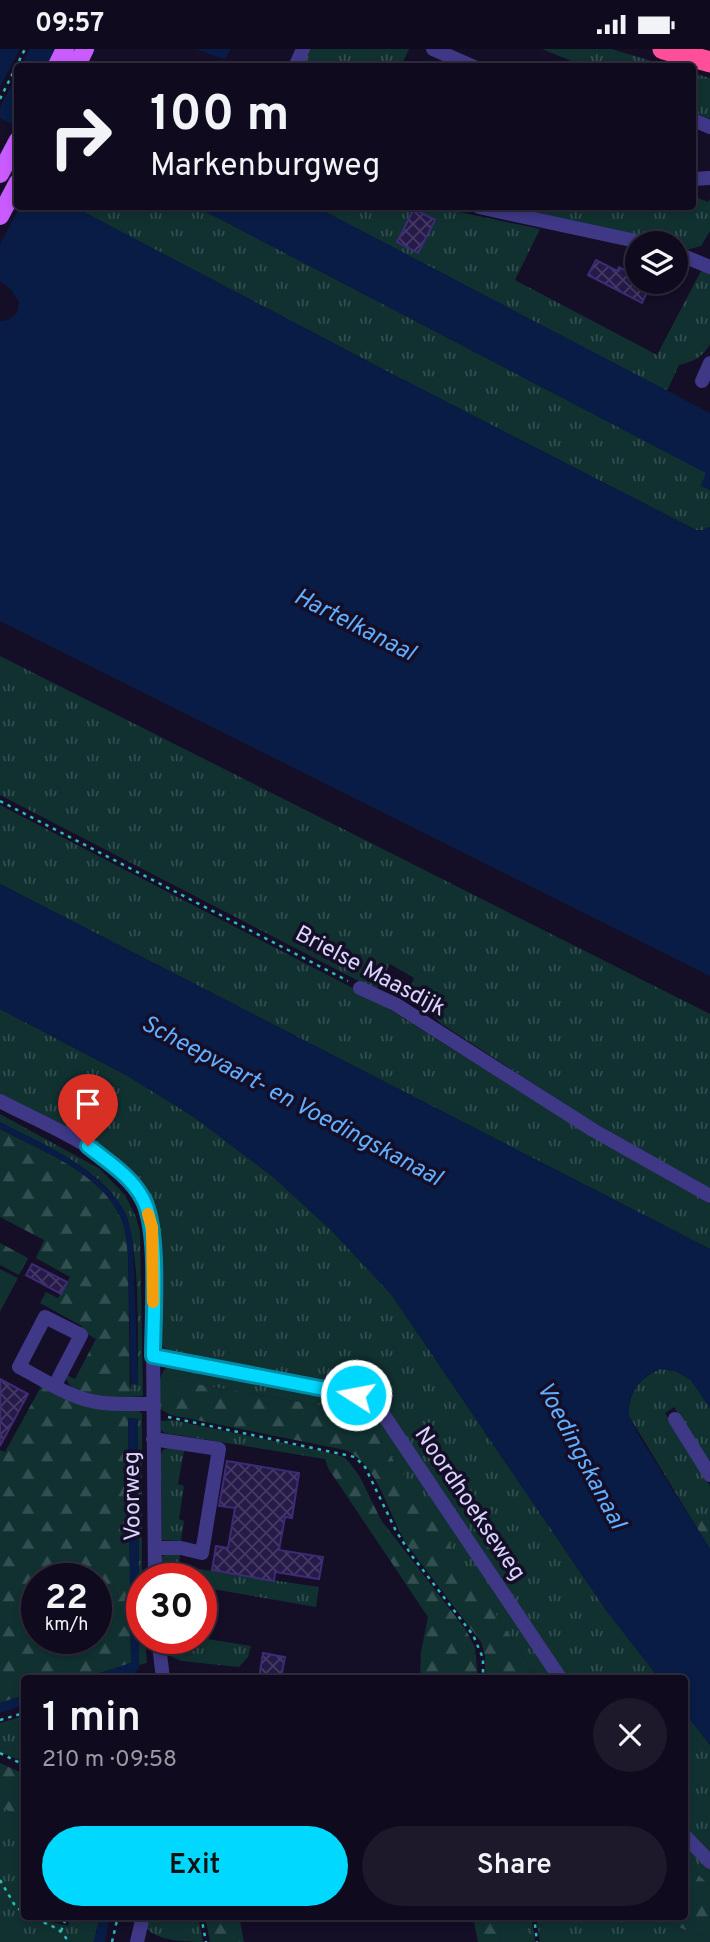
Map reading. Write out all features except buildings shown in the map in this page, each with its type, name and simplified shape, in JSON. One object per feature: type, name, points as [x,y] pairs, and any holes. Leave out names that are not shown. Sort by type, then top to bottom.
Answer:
[{"type":"highway","points":[[663,49],[710,62]]},
{"type":"main road","points":[[0,174],[14,148]]},
{"type":"main road","points":[[0,216],[14,190]]},
{"type":"street","points":[[433,49],[465,63]]},
{"type":"street","points":[[494,210],[625,239]]},
{"type":"street","points":[[688,256],[708,261]]},
{"type":"street","points":[[702,381],[710,363]]},
{"type":"street","name":"Brielse Maasdijk","points":[[360,988],[395,1004],[593,1130],[710,1196]]},
{"type":"street","name":"Voorweg","points":[[0,1101],[88,1146],[126,1176],[143,1199],[152,1227],[155,1563]]},
{"type":"street","points":[[55,1385],[81,1335],[45,1317],[19,1367],[55,1385],[96,1402],[152,1409]]},
{"type":"street","name":"Noordhoekseweg","points":[[153,1356],[356,1395],[374,1405],[383,1414],[558,1675]]},
{"type":"street","points":[[675,1419],[710,1475]]},
{"type":"street","points":[[153,1439],[219,1449],[202,1553],[181,1548],[155,1548]]},
{"type":"street","points":[[160,1654],[163,1675]]},
{"type":"street","points":[[688,1839],[710,1862]]},
{"type":"street","points":[[137,1942],[142,1920]]},
{"type":"path","points":[[0,99],[14,71]]},
{"type":"path","name":"Brielse Maasdijk","points":[[0,800],[360,988]]},
{"type":"path","points":[[152,1409],[355,1457],[368,1473],[396,1531],[412,1556],[473,1635],[483,1658],[483,1675]]},
{"type":"path","points":[[0,1720],[21,1714]]},
{"type":"path","points":[[0,1753],[21,1764]]},
{"type":"path","points":[[0,1880],[14,1904],[21,1910]]},
{"type":"path","points":[[37,1920],[61,1931],[68,1942]]},
{"type":"path","points":[[61,1931],[65,1920]]},
{"type":"path","points":[[112,1942],[117,1920]]},
{"type":"path","points":[[202,1920],[206,1942]]},
{"type":"path","points":[[534,1920],[537,1942]]},
{"type":"green space","points":[[310,49],[409,49],[402,63],[303,63]]},
{"type":"green space","points":[[542,49],[611,49],[659,63],[577,63]]},
{"type":"green space","points":[[696,74],[710,78],[710,119],[696,113]]},
{"type":"green space","points":[[696,197],[708,202],[710,199],[710,231],[701,246],[688,249],[688,231],[625,232],[521,210],[696,210]]},
{"type":"green space","points":[[80,210],[203,210],[707,473],[701,485],[710,490],[710,527],[696,530]]},
{"type":"green space","points":[[322,210],[450,210],[540,229],[515,280],[657,355],[702,269],[710,273],[710,344],[697,358],[679,365],[667,391]]},
{"type":"green space","points":[[0,656],[710,1014],[710,1190],[593,1122],[440,1023],[418,999],[411,986],[414,978],[390,964],[376,990],[0,795]]},
{"type":"green space","points":[[0,805],[370,997],[584,1132],[710,1204],[710,1249],[0,884]]},
{"type":"green space","points":[[0,1009],[126,1075],[194,1117],[272,1176],[330,1229],[391,1294],[606,1610],[657,1675],[562,1675],[383,1407],[172,1354],[165,1349],[160,1340],[156,1255],[132,1175],[0,1096]]},
{"type":"green space","points":[[0,1114],[100,1169],[125,1195],[140,1232],[143,1396],[130,1397],[131,1384],[138,1384],[136,1268],[133,1245],[122,1208],[112,1193],[84,1168],[0,1122]]},
{"type":"green space","points":[[0,1129],[85,1175],[111,1202],[121,1218],[128,1255],[130,1397],[92,1395],[74,1388],[68,1382],[65,1374],[75,1379],[96,1339],[80,1330],[82,1326],[40,1303],[46,1292],[58,1298],[70,1277],[36,1258],[44,1240],[0,1217]]},
{"type":"green space","points":[[0,1243],[28,1258],[19,1275],[0,1265]]},
{"type":"green space","points":[[0,1269],[18,1278],[0,1312]]},
{"type":"green space","points":[[169,1366],[360,1401],[377,1413],[553,1675],[536,1675],[362,1413],[174,1380],[171,1388],[171,1415],[160,1409],[160,1380]]},
{"type":"green space","points":[[660,1369],[675,1371],[691,1380],[710,1408],[710,1467],[674,1407],[665,1413],[710,1486],[710,1516],[694,1523],[629,1416],[630,1400],[636,1387]]},
{"type":"green space","points":[[174,1380],[362,1413],[536,1675],[485,1675],[485,1656],[481,1642],[407,1545],[382,1491],[366,1466],[356,1457],[345,1450],[171,1415],[171,1388]]},
{"type":"green space","points":[[43,1383],[131,1408],[131,1418],[128,1418],[130,1563],[126,1563],[126,1654],[131,1654],[131,1663],[94,1675],[21,1675],[21,1696],[0,1703],[0,1450],[5,1452]]},
{"type":"green space","points":[[131,1408],[136,1408],[142,1414],[142,1563],[139,1563],[138,1419],[131,1418]]},
{"type":"green space","points":[[172,1420],[326,1452],[325,1459],[165,1433],[161,1430],[161,1421]]},
{"type":"green space","points":[[169,1447],[184,1451],[178,1484],[184,1486],[179,1519],[184,1521],[181,1541],[162,1540],[161,1454]]},
{"type":"green space","points":[[326,1452],[344,1457],[360,1477],[381,1520],[466,1630],[475,1648],[478,1675],[420,1675],[421,1652],[428,1617],[328,1468]]},
{"type":"green space","points":[[710,1516],[710,1549],[694,1523]]},
{"type":"green space","points":[[164,1555],[180,1555],[179,1563],[161,1563]]},
{"type":"green space","points":[[217,1572],[319,1587],[316,1607],[217,1590]]},
{"type":"green space","points":[[217,1641],[251,1646],[248,1657],[239,1667],[181,1661],[168,1655],[217,1654]]},
{"type":"green space","points":[[139,1654],[146,1654],[147,1663],[139,1665]]},
{"type":"green space","points":[[21,1717],[21,1752],[0,1746],[0,1723]]},
{"type":"green space","points":[[688,1717],[710,1745],[710,1856],[688,1834]]},
{"type":"green space","points":[[0,1746],[21,1752],[21,1761],[0,1752]]},
{"type":"green space","points":[[0,1763],[21,1773],[21,1820],[0,1805]]},
{"type":"green space","points":[[0,1805],[21,1820],[21,1920],[45,1920],[96,1932],[94,1942],[0,1942]]},
{"type":"green space","points":[[688,1844],[710,1868],[710,1886],[688,1865]]},
{"type":"green space","points":[[688,1865],[710,1886],[710,1939],[660,1920],[688,1920]]},
{"type":"green space","points":[[70,1920],[99,1920],[96,1932],[68,1926]]},
{"type":"green space","points":[[147,1920],[199,1920],[203,1942],[173,1940],[157,1936],[146,1928]]},
{"type":"green space","points":[[206,1920],[240,1920],[244,1942],[210,1942]]},
{"type":"green space","points":[[447,1920],[497,1920],[500,1942],[478,1942],[474,1922]]},
{"type":"green space","points":[[497,1920],[532,1920],[535,1942],[500,1942]]},
{"type":"green space","points":[[537,1920],[660,1920],[710,1939],[710,1942],[540,1942]]},
{"type":"water","points":[[0,49],[96,49],[89,63],[14,63],[14,125],[0,118]]},
{"type":"water","points":[[196,49],[231,49],[223,59]]},
{"type":"water","name":"Hartelkanaal","points":[[0,169],[14,199],[14,210],[80,210],[696,530],[710,527],[710,976],[0,621],[0,321],[8,320],[17,313],[19,302],[12,291],[0,281]]},
{"type":"water","points":[[203,210],[322,210],[710,413],[710,490],[701,486],[706,473]]},
{"type":"water","points":[[0,884],[710,1249],[710,1408],[691,1380],[675,1371],[660,1369],[647,1375],[637,1386],[629,1401],[629,1416],[710,1549],[710,1745],[688,1717],[688,1675],[657,1675],[606,1610],[391,1294],[330,1229],[272,1176],[194,1117],[126,1075],[0,1009]]},
{"type":"water","points":[[0,1122],[50,1147],[82,1167],[110,1192],[122,1207],[133,1244],[138,1385],[131,1384],[128,1255],[121,1218],[111,1202],[85,1175],[0,1129]]},
{"type":"water","points":[[128,1418],[138,1419],[139,1563],[130,1563]]},
{"type":"water","points":[[131,1654],[139,1654],[139,1669],[130,1675],[94,1675],[131,1663]]},
{"type":"water","points":[[21,1696],[21,1706],[0,1713],[0,1703]]},
{"type":"water","points":[[99,1920],[109,1920],[105,1942],[94,1942]]},
{"type":"pier","points":[[20,49],[30,49],[23,63],[14,63],[14,80],[0,107],[0,87]]},
{"type":"pier","points":[[0,165],[14,172],[14,210],[18,210],[0,244]]},
{"type":"slow traffic","points":[[148,1214],[152,1227],[153,1302]]},
{"type":"route","points":[[88,1146],[126,1176],[143,1199],[152,1227],[153,1356],[356,1395]]},
{"type":"water label","name":"Scheepvaart- en Voedingskanaal","points":[[292,1100]]},
{"type":"water label","name":"Voedingskanaal","points":[[582,1455]]}]
